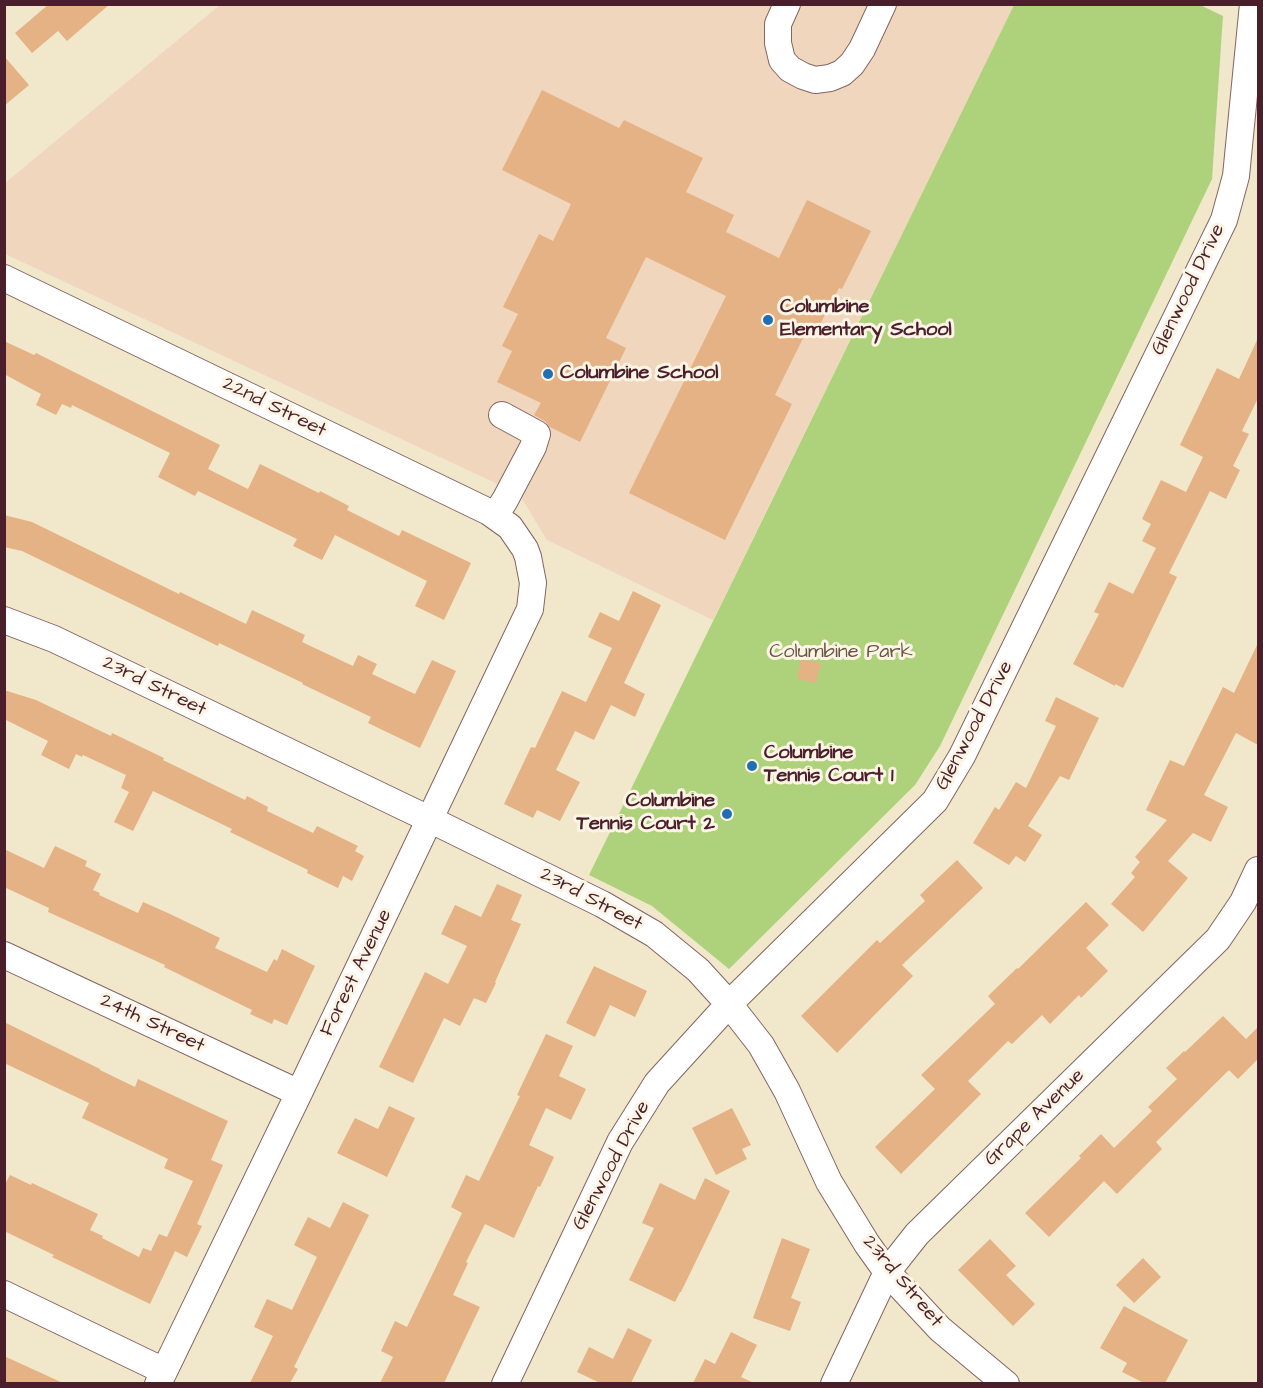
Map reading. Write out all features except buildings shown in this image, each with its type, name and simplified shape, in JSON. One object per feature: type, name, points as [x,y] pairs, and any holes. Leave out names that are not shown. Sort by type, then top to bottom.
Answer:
[{"type":"street","points":[[787,4],[778,24],[777,43],[783,60],[790,69],[815,80],[830,78],[842,73],[852,64],[862,49],[883,4]]},
{"type":"street","name":"Glenwood Drive","points":[[505,1383],[620,1142],[657,1083],[729,1004],[935,801],[962,756],[1224,220],[1236,177],[1256,5]]},
{"type":"street","name":"22nd Street","points":[[4,278],[489,512],[510,528],[528,557]]},
{"type":"street","points":[[495,516],[527,458],[537,434],[502,415]]},
{"type":"street","name":"Forest Avenue","points":[[161,1377],[299,1094],[530,609],[533,583],[528,557]]},
{"type":"street","name":"23rd Street","points":[[4,620],[54,639],[430,820],[602,904],[654,934],[698,970],[729,1004],[761,1045],[787,1091],[829,1182],[867,1244],[888,1272],[940,1329],[1006,1383]]},
{"type":"street","name":"Grape Avenue","points":[[834,1383],[888,1272],[917,1233],[1218,939],[1243,902],[1258,870]]},
{"type":"street","name":"24th Street","points":[[4,955],[299,1094]]},
{"type":"street","points":[[4,1294],[161,1377]]},
{"type":"shaded area","name":"Columbine School","points":[[220,5],[1014,5],[713,620],[547,540],[519,494],[5,254],[5,183]]},
{"type":"green space","name":"Columbine Park","points":[[1198,4],[1223,16],[1212,179],[940,746],[915,785],[729,969],[652,906],[589,875],[1014,5]]},
{"type":"place","name":"Columbine Elementary School","points":[[768,320]]},
{"type":"place","name":"Columbine School","points":[[548,374]]},
{"type":"place","name":"Columbine Tennis Court 1","points":[[752,766]]},
{"type":"place","name":"Columbine Tennis Court 2","points":[[727,814]]}]
